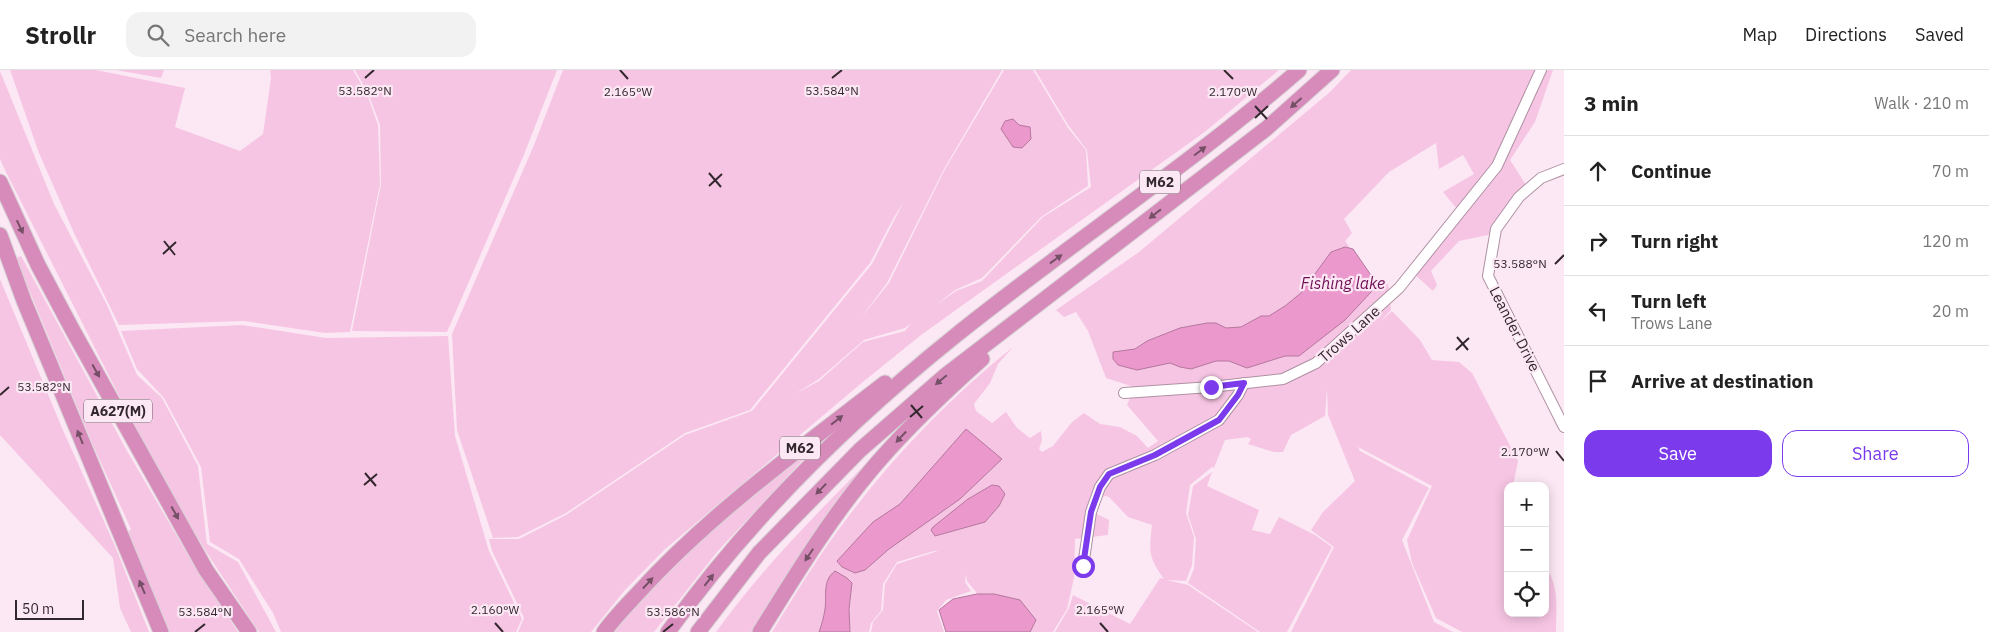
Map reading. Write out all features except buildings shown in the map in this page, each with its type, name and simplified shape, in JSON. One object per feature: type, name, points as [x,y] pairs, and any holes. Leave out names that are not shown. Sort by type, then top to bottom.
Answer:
[{"type":"highway","name":"M62","points":[[668,632],[726,557],[778,500],[832,444],[894,386],[1017,288],[1240,120],[1299,70]]},
{"type":"highway","name":"M62","points":[[698,632],[760,553],[860,450],[946,375],[1267,128],[1332,70]]},
{"type":"highway","name":"A627(M)","points":[[0,182],[38,265],[82,346],[206,570],[249,632]]},
{"type":"highway","name":"A627(M)","points":[[0,235],[14,275],[161,632]]},
{"type":"highway","name":"M62","points":[[760,632],[822,534],[876,463],[945,393],[1118,243]]},
{"type":"highway","name":"A627(M)","points":[[0,251],[14,275]]},
{"type":"highway","name":"M62","points":[[604,632],[651,579],[716,517],[793,454],[946,336],[1017,288]]},
{"type":"street","name":"Trows Lane","points":[[1124,393],[1283,379],[1316,363],[1399,288],[1497,166],[1541,70]]},
{"type":"street","name":"Leander Drive","points":[[1564,169],[1541,178],[1520,197],[1496,229],[1488,276],[1564,427]]},
{"type":"street","points":[[1083,566],[1091,512],[1100,487],[1109,474],[1155,455],[1219,420],[1238,395],[1244,383]]},
{"type":"shaded area","points":[[10,70],[96,70],[185,88],[175,127],[240,151],[263,134],[271,78],[270,70],[353,70],[367,94],[378,125],[380,184],[350,332],[325,333],[244,321],[119,325],[74,233],[39,153]]},
{"type":"shaded area","points":[[116,70],[164,70],[161,78]]},
{"type":"shaded area","points":[[355,70],[557,70],[523,157],[447,332],[352,331],[381,184],[380,125],[368,93]]},
{"type":"shaded area","points":[[563,70],[1002,70],[944,169],[887,283],[860,319],[889,283],[944,171],[1004,70],[1033,70],[1068,128],[1086,150],[1088,186],[1041,217],[982,278],[955,290],[936,305],[956,291],[982,281],[1043,217],[1091,187],[1087,150],[1068,125],[1035,70],[1279,70],[1206,131],[921,335],[858,386],[664,550],[625,590],[591,632],[518,632],[524,618],[492,551],[489,539],[519,539],[566,515],[685,435],[752,411],[872,264],[904,201],[870,263],[750,410],[685,433],[566,513],[518,537],[493,538],[457,430],[452,334],[534,145]],"holes":[[[911,323],[905,331],[863,342],[819,381],[795,394],[819,379],[864,340],[905,328]]]},
{"type":"shaded area","points":[[1351,70],[1553,70],[1535,122],[1510,160],[1526,185],[1488,235],[1459,241],[1431,271],[1437,285],[1433,291],[1413,273],[1457,209],[1443,192],[1474,174],[1463,155],[1439,169],[1436,143],[1389,172],[1344,219],[1352,233],[1345,241],[1378,285],[1388,284],[1391,310],[1380,322],[1392,311],[1420,340],[1432,360],[1459,362],[1472,373],[1518,461],[1514,482],[1504,482],[1504,617],[1549,617],[1549,573],[1555,590],[1556,632],[1462,632],[1436,618],[1412,563],[1407,540],[1432,486],[1358,447],[1360,451],[1429,488],[1402,540],[1434,622],[1453,632],[1291,632],[1334,547],[1311,530],[1323,512],[1355,481],[1328,415],[1327,389],[1325,416],[1291,435],[1283,452],[1274,452],[1248,444],[1251,439],[1248,437],[1225,440],[1214,468],[1212,467],[1190,485],[1186,513],[1194,537],[1192,565],[1186,581],[1167,580],[1188,585],[1258,632],[1055,632],[1069,608],[1073,595],[1130,624],[1160,578],[1164,579],[1152,559],[1150,542],[1152,525],[1128,517],[1109,497],[1105,496],[1092,501],[1089,510],[1109,520],[1108,535],[1075,539],[1074,578],[1067,609],[1053,632],[989,632],[976,592],[967,581],[966,574],[965,582],[971,591],[946,600],[937,611],[944,632],[871,632],[873,622],[883,610],[885,584],[897,564],[938,551],[934,551],[897,562],[883,584],[881,611],[871,623],[869,632],[772,632],[808,573],[885,471],[946,406],[1013,347],[998,364],[990,383],[974,404],[976,411],[992,423],[1006,412],[1017,428],[1030,438],[1041,431],[1042,440],[1039,449],[1042,452],[1053,446],[1072,422],[1084,413],[1100,424],[1120,427],[1137,436],[1148,448],[1158,441],[1127,405],[1134,387],[1106,378],[1088,331],[1076,312],[1064,317],[1056,310],[1139,252],[1330,92]]},
{"type":"shaded area","points":[[0,71],[54,204],[107,305],[137,375],[162,398],[198,466],[207,544],[238,562],[276,632],[259,632],[207,553],[155,467],[6,172],[0,159]]},
{"type":"shaded area","points":[[21,256],[127,451],[191,560],[238,632],[169,632],[126,534],[131,529],[92,443],[16,258]]},
{"type":"shaded area","points":[[0,279],[62,428],[115,546],[149,632],[131,632],[120,608],[113,558],[0,435]]},
{"type":"shaded area","points":[[242,325],[326,338],[448,336],[455,436],[489,551],[522,619],[516,632],[281,632],[273,613],[239,559],[210,542],[201,467],[164,398],[137,369],[121,331]]},
{"type":"shaded area","points":[[825,436],[717,552],[654,632],[611,632],[674,563],[746,500]]},
{"type":"shaded area","points":[[893,437],[846,490],[806,544],[751,632],[716,632],[778,555]]},
{"type":"shaded area","points":[[1212,472],[1207,486],[1259,510],[1252,530],[1270,534],[1279,517],[1315,535],[1332,547],[1287,632],[1260,632],[1188,583],[1194,569],[1196,539],[1188,515],[1193,486]]},
{"type":"water","points":[[1013,119],[1019,125],[1030,127],[1031,139],[1022,148],[1013,147],[1001,129],[1005,121]]},
{"type":"water","name":"Fishing lake","points":[[1345,247],[1353,249],[1375,281],[1372,291],[1345,320],[1299,356],[1285,356],[1247,368],[1229,361],[1216,361],[1191,369],[1170,363],[1137,370],[1118,365],[1113,359],[1113,352],[1135,349],[1147,341],[1180,328],[1207,323],[1216,323],[1226,328],[1241,327],[1261,316],[1269,316],[1301,293],[1331,252]]},
{"type":"water","points":[[966,429],[1002,459],[960,499],[889,549],[865,570],[855,573],[842,567],[837,561],[873,522],[900,504]]},
{"type":"water","points":[[992,485],[999,486],[1005,494],[999,506],[985,522],[935,536],[931,530],[933,527],[968,499]]},
{"type":"water","points":[[835,571],[852,583],[849,609],[850,632],[819,632],[825,612],[828,579]]},
{"type":"water","points":[[977,594],[994,594],[1020,600],[1036,620],[1030,632],[946,632],[939,610],[953,599]]},
{"type":"route","points":[[1083,566],[1091,512],[1100,487],[1109,474],[1155,455],[1219,420],[1238,395],[1244,383],[1211,387]]}]
